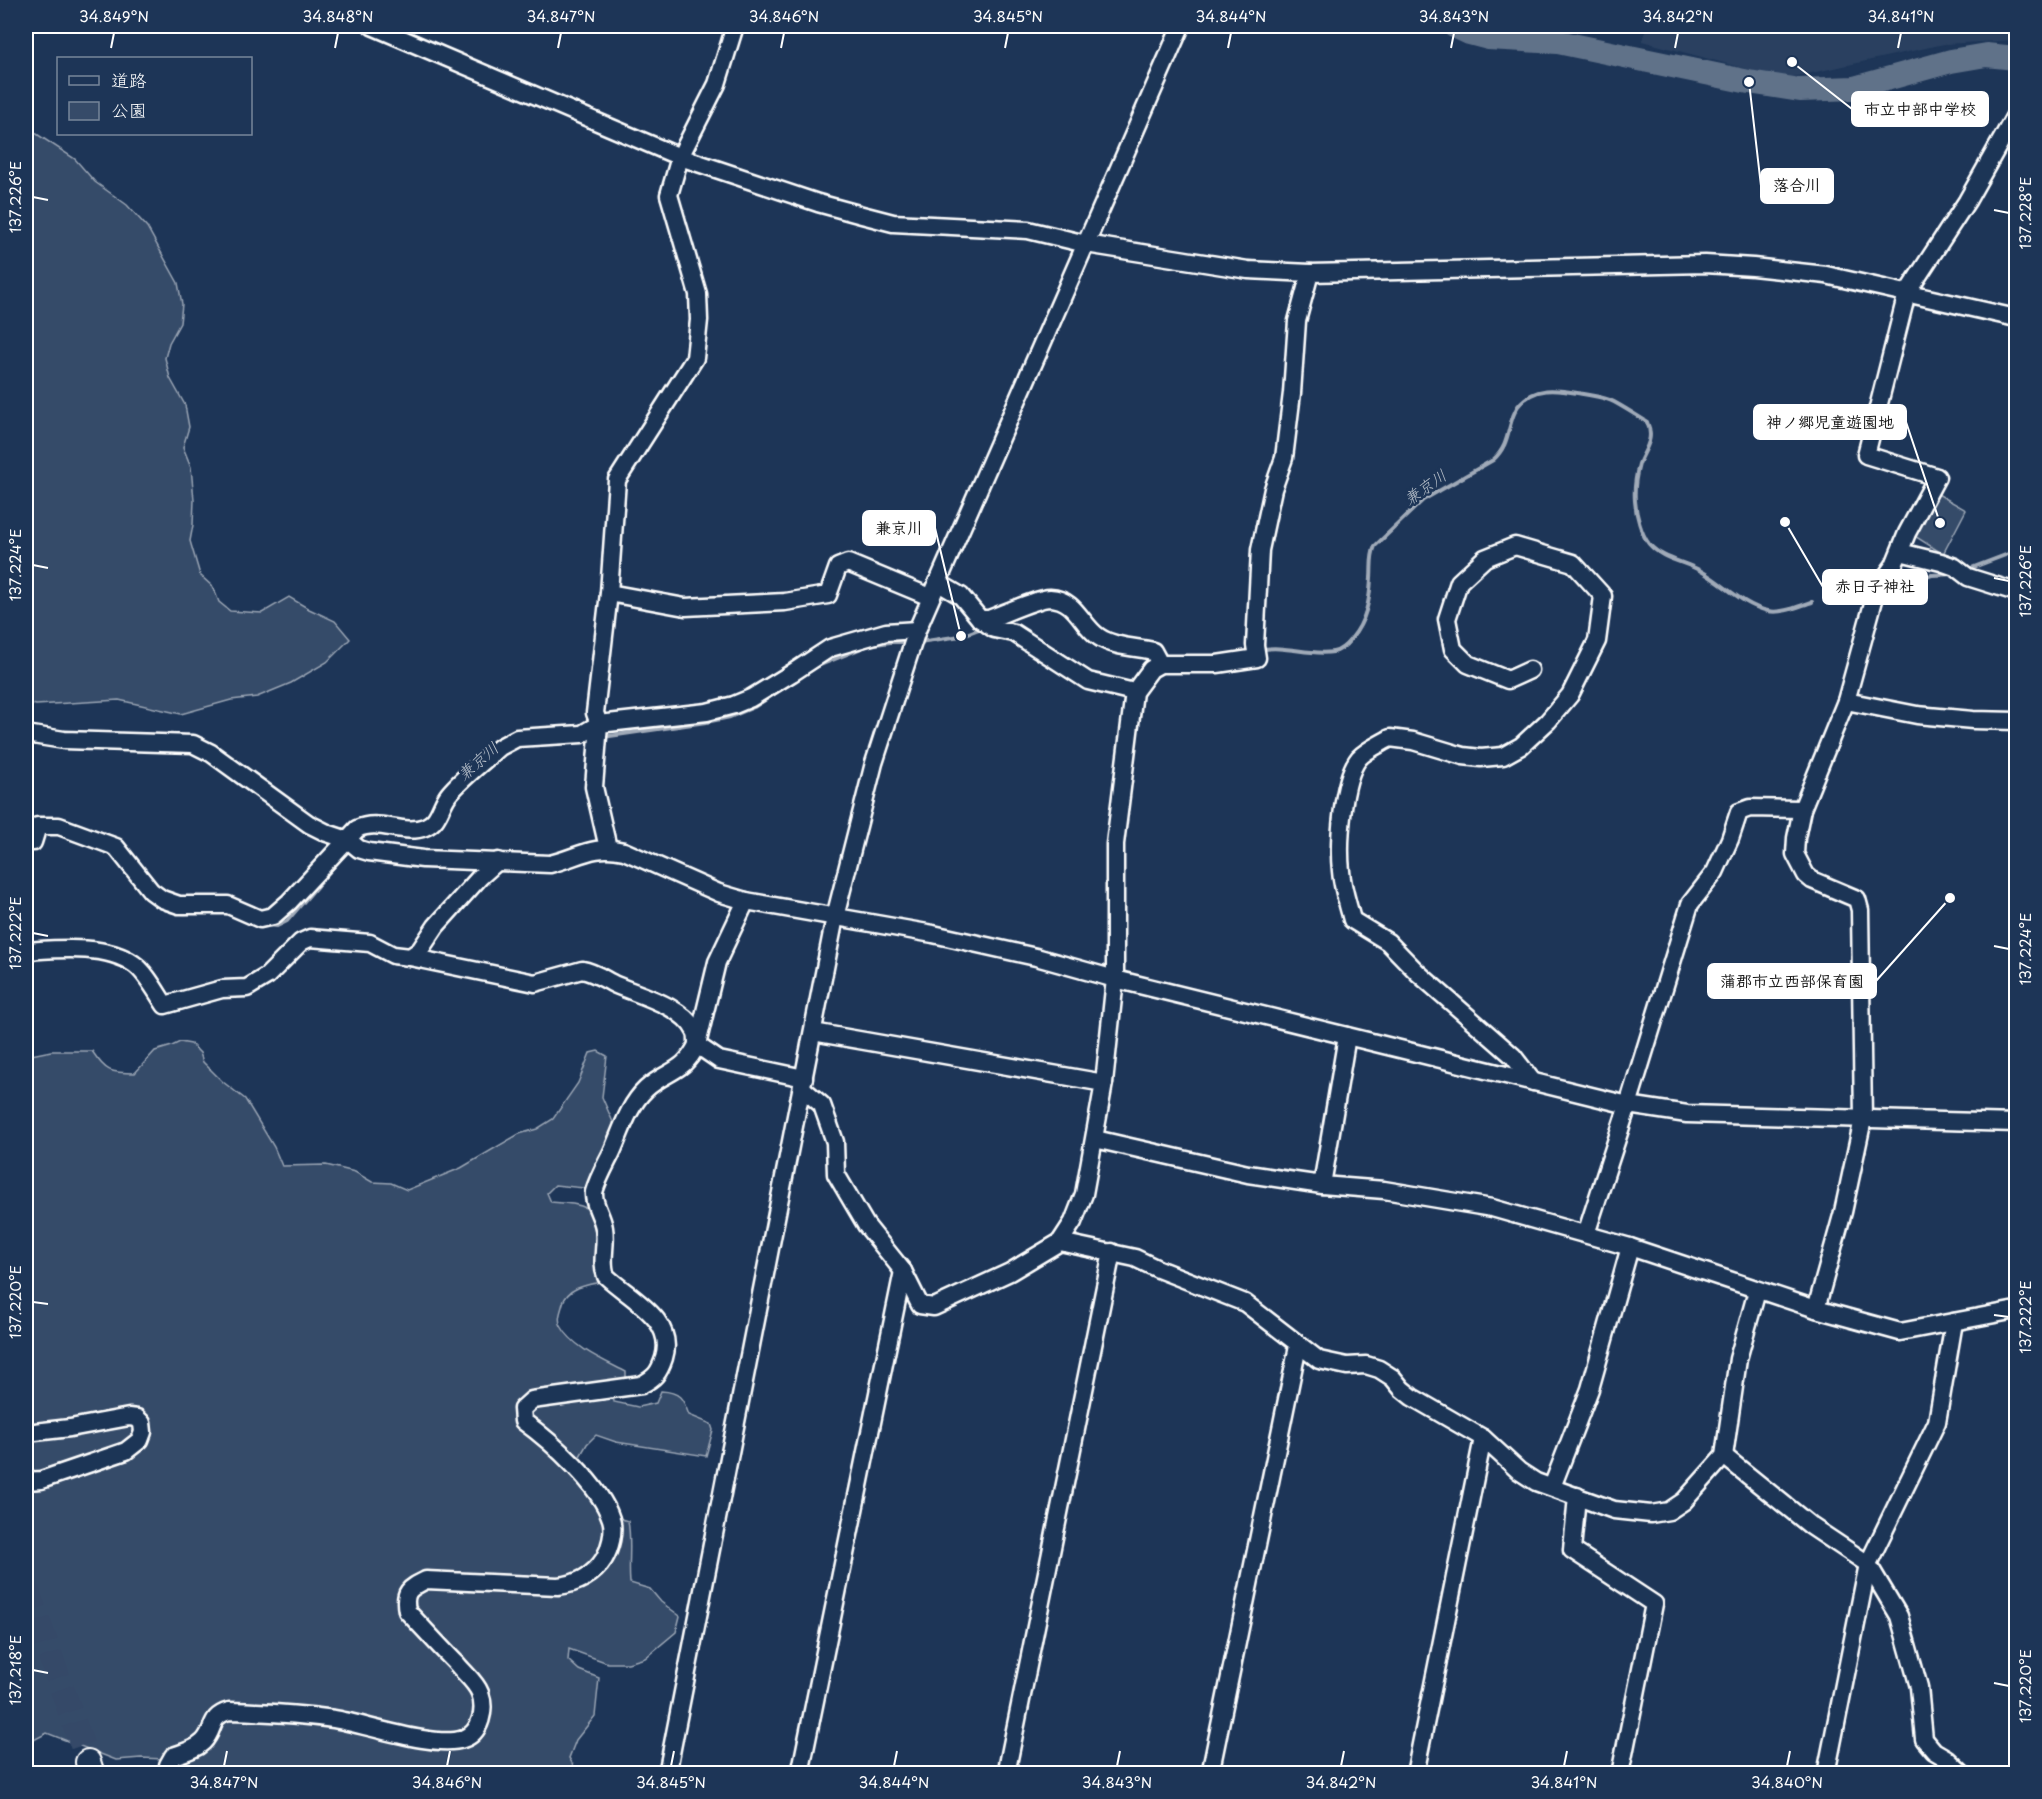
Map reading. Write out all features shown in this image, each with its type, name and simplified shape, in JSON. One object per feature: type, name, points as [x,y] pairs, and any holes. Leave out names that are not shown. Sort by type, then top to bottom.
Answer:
[{"type":"street","points":[[372,26],[680,157],[818,203],[893,223],[1028,230],[1086,244],[1248,270],[1310,273],[1705,264],[1753,267],[1826,275],[2016,318]]},
{"type":"street","points":[[608,848],[594,787],[598,733],[596,712],[609,593],[616,480],[694,358],[699,320],[698,294],[669,195],[680,157],[717,84],[735,26]]},
{"type":"street","points":[[667,1773],[836,917],[874,763],[915,636],[934,589],[1181,26]]},
{"type":"street","points":[[1816,1309],[1843,1212],[1863,1119],[1860,910],[1857,900],[1812,880],[1806,875],[1795,854],[1796,838],[1802,809],[1846,701],[1877,589],[1894,565],[1907,533],[1937,477],[1866,455],[1908,293],[1967,201],[2016,114]]},
{"type":"street","points":[[986,623],[989,619],[1048,598],[1060,600],[1073,608],[1093,632],[1105,640],[1157,659],[1228,663],[1257,658],[1260,550],[1273,489],[1284,458],[1292,393],[1297,321],[1310,273]]},
{"type":"street","points":[[1530,670],[1508,680],[1468,664],[1453,649],[1447,619],[1459,582],[1485,558],[1515,546],[1573,563],[1603,597],[1597,641],[1570,695],[1521,746],[1503,756],[1481,758],[1463,756],[1413,741],[1390,738],[1360,756],[1352,768],[1345,796],[1340,870],[1352,920],[1388,942],[1418,973],[1513,1056],[1533,1082]]},
{"type":"street","points":[[1900,552],[2016,592]]},
{"type":"street","points":[[609,593],[685,607],[785,602],[828,595],[838,567],[848,563],[961,596],[986,623],[1014,633],[1088,681],[1134,692]]},
{"type":"street","points":[[32,836],[38,826],[59,826],[116,847],[152,891],[162,899],[179,905],[228,905],[260,919],[273,916],[352,844],[357,829],[366,824],[412,830],[424,828],[435,821],[447,796],[507,742],[517,738],[543,735],[598,733],[735,705],[792,674],[830,648],[886,632],[915,636]]},
{"type":"street","points":[[26,951],[69,948],[122,958],[136,965],[165,1005],[222,989],[247,988],[267,976],[301,942],[310,938],[370,943],[393,955],[535,983],[582,970],[590,971],[679,1013],[695,1031],[697,1045],[719,1060],[803,1083],[822,1105],[835,1142],[836,1174],[866,1225],[903,1271],[920,1305],[934,1307],[1010,1272],[1060,1242],[1073,1222],[1084,1194],[1104,1083],[1115,979],[1115,844],[1134,692],[1157,659]]},
{"type":"street","points":[[1846,701],[1917,715],[2016,721]]},
{"type":"street","points":[[26,734],[64,740],[193,744],[211,753],[309,824],[369,852],[423,859],[550,864],[585,852],[608,848],[624,851],[719,893],[746,901],[933,934],[1035,957],[1115,979],[1628,1105],[1687,1114],[2016,1123]]},
{"type":"street","points":[[1586,1234],[1690,904],[1715,873],[1739,812],[1750,808],[1802,809]]},
{"type":"street","points":[[410,957],[420,950],[436,926],[480,877],[498,861]]},
{"type":"street","points":[[168,1773],[168,1765],[173,1756],[196,1749],[210,1733],[213,1721],[218,1714],[229,1711],[335,1719],[402,1735],[447,1742],[469,1737],[481,1720],[480,1693],[471,1680],[407,1611],[405,1603],[412,1587],[426,1580],[570,1585],[583,1579],[603,1561],[608,1551],[612,1521],[602,1500],[556,1446],[523,1421],[522,1409],[532,1400],[641,1385],[653,1379],[661,1367],[666,1340],[663,1328],[651,1314],[606,1276],[602,1267],[605,1250],[604,1227],[594,1200],[594,1192],[636,1101],[647,1089],[682,1067],[692,1055],[697,1045],[717,962],[746,901]]},
{"type":"street","points":[[813,1032],[1104,1083]]},
{"type":"street","points":[[1322,1185],[1347,1036]]},
{"type":"street","points":[[1095,1139],[1248,1174],[1322,1185],[1384,1190],[1492,1208],[1630,1247],[1757,1291],[1900,1332],[2016,1310]]},
{"type":"street","points":[[1060,1242],[1135,1258],[1245,1303],[1319,1360],[1347,1366],[1366,1365],[1379,1369],[1393,1378],[1412,1397],[1483,1438],[1519,1471],[1536,1482],[1614,1510],[1651,1514],[1669,1511],[1684,1501],[1724,1456],[1738,1359],[1757,1291]]},
{"type":"street","points":[[1552,1487],[1590,1389],[1630,1247]]},
{"type":"street","points":[[1006,1773],[1112,1252]]},
{"type":"street","points":[[800,1773],[903,1271]]},
{"type":"street","points":[[1826,1773],[1868,1564],[1937,1422],[1954,1322]]},
{"type":"street","points":[[1210,1773],[1298,1346]]},
{"type":"street","points":[[26,1433],[70,1428],[129,1417],[137,1418],[142,1423],[143,1432],[140,1440],[126,1451],[41,1480],[26,1481]]},
{"type":"street","points":[[1415,1773],[1483,1438]]},
{"type":"street","points":[[1724,1456],[1811,1526],[1868,1564],[1899,1616],[1919,1687],[1924,1739],[1934,1751],[1946,1758],[1960,1773],[1963,1773]]},
{"type":"street","points":[[1577,1496],[1572,1550],[1654,1604],[1620,1773]]},
{"type":"shaded area","points":[[1647,26],[2014,26],[2013,40],[1944,44],[1784,79],[1642,41]]},
{"type":"green space","points":[[26,127],[75,159],[95,182],[127,205],[147,227],[178,283],[182,304],[180,323],[169,343],[165,358],[170,378],[185,405],[189,427],[183,447],[191,467],[194,500],[190,541],[200,575],[213,587],[219,602],[230,611],[262,613],[289,597],[335,621],[350,639],[327,662],[291,683],[257,697],[231,700],[181,714],[119,700],[36,705],[26,703]]},
{"type":"green space","points":[[1936,493],[1966,510],[1943,554],[1913,535]]},
{"type":"green space","points":[[180,1042],[191,1044],[200,1053],[203,1062],[245,1099],[274,1147],[282,1166],[326,1165],[355,1172],[372,1182],[391,1183],[407,1190],[461,1168],[519,1134],[537,1129],[553,1119],[578,1083],[590,1053],[598,1051],[607,1056],[602,1097],[616,1129],[593,1184],[584,1188],[555,1185],[547,1193],[551,1202],[575,1204],[594,1214],[601,1240],[600,1276],[597,1283],[568,1294],[560,1312],[560,1323],[566,1334],[581,1347],[626,1372],[626,1382],[519,1405],[574,1473],[607,1520],[601,1557],[575,1578],[426,1575],[402,1592],[465,1679],[479,1709],[462,1737],[232,1706],[204,1735],[165,1759],[116,1760],[47,1733],[26,1744],[26,1056],[51,1051],[92,1051],[109,1070],[135,1073],[155,1051]]},
{"type":"green space","points":[[661,1391],[677,1395],[683,1400],[689,1415],[711,1424],[713,1430],[706,1456],[616,1442],[596,1435],[587,1444],[576,1463],[526,1418],[532,1405],[613,1394],[614,1402],[638,1407],[656,1403]]},
{"type":"green space","points":[[615,1517],[628,1521],[630,1583],[650,1589],[661,1602],[680,1616],[676,1632],[645,1658],[628,1663],[608,1663],[569,1649],[568,1660],[579,1670],[599,1678],[595,1716],[576,1740],[569,1758],[578,1773],[179,1774],[179,1762],[218,1719],[240,1714],[463,1744],[483,1691],[411,1609],[417,1588],[501,1589],[598,1572]]},
{"type":"waterway","points":[[1454,26],[1488,38],[1558,42],[1749,82],[1800,90],[1854,88],[1951,61],[1986,55],[2016,58]]},
{"type":"waterway","name":"兼京川","points":[[1259,650],[1278,648],[1324,653],[1341,649],[1356,632],[1366,610],[1375,546],[1423,500],[1493,460],[1503,447],[1518,406],[1532,394],[1548,390],[1607,399],[1647,422],[1650,439],[1638,468],[1635,501],[1641,529],[1646,540],[1661,554],[1701,571],[1741,599],[1768,611],[1790,609],[1812,602]]},
{"type":"waterway","name":"兼京川","points":[[1966,570],[2016,551]]},
{"type":"waterway","name":"兼京川","points":[[1880,598],[1901,595],[1922,578],[1932,575],[1956,574]]},
{"type":"waterway","name":"兼京川","points":[[919,642],[961,636],[984,627]]},
{"type":"waterway","name":"兼京川","points":[[1090,640],[1097,646],[1112,651]]},
{"type":"waterway","name":"兼京川","points":[[813,668],[869,645],[909,642]]},
{"type":"waterway","name":"兼京川","points":[[603,737],[730,717],[754,707],[797,679]]},
{"type":"waterway","name":"兼京川","points":[[261,924],[277,926],[287,921],[341,858]]},
{"type":"waterway","name":"兼京川","points":[[158,906],[172,912],[188,913]]},
{"type":"tunnel","points":[[26,1587],[88,1762]]},
{"type":"place","name":"市立中部中学校","points":[[1792,62]]},
{"type":"place","name":"落合川","points":[[1749,82]]},
{"type":"place","name":"赤日子神社","points":[[1785,522]]},
{"type":"place","name":"神ノ郷児童遊園地","points":[[1940,523]]},
{"type":"place","name":"兼京川","points":[[961,636]]},
{"type":"place","name":"蒲郡市立西部保育園","points":[[1950,898]]}]
